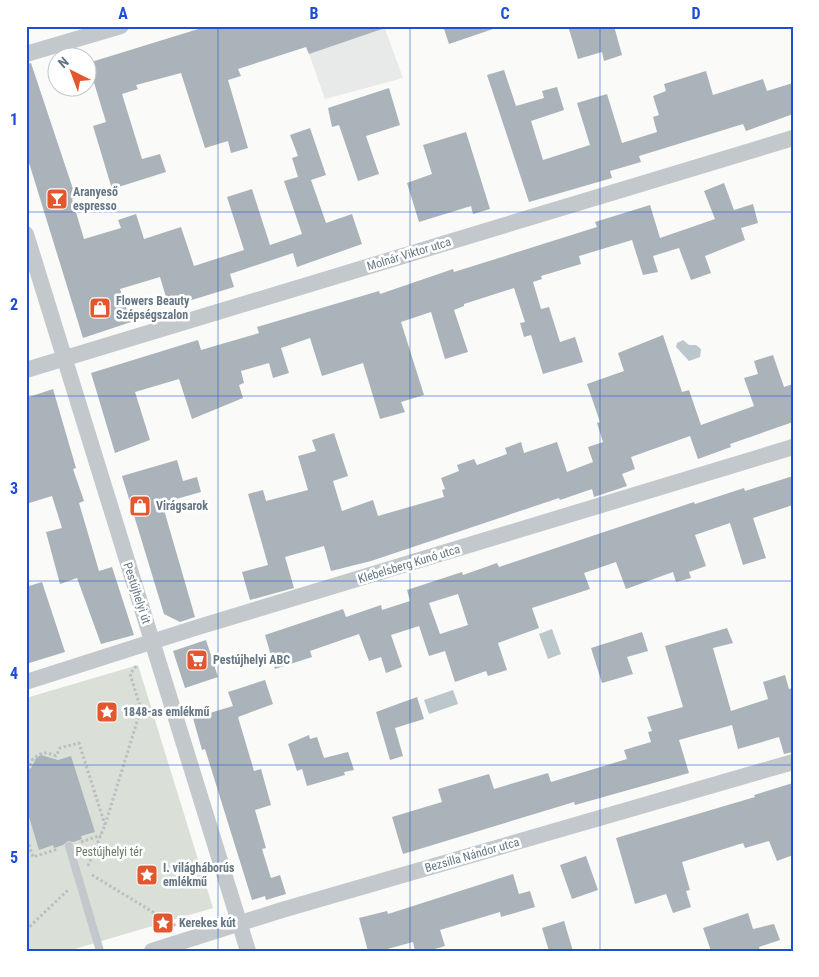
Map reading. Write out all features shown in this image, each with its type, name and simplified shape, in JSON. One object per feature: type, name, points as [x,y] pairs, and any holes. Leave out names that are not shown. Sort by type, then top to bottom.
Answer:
[{"type":"street","points":[[26,54],[114,28]]},
{"type":"street","name":"Molnár Viktor utca","points":[[26,370],[793,138]]},
{"type":"street","name":"Pestújhelyi út","points":[[26,234],[63,359],[248,951]]},
{"type":"street","name":"Klebelsberg Kunó utca","points":[[26,682],[153,644],[195,628],[793,447]]},
{"type":"street","name":"Bezsilla Nándor utca","points":[[152,951],[240,925],[282,910],[793,762]]},
{"type":"lane","points":[[69,846],[100,951]]},
{"type":"path","points":[[153,644],[130,674],[141,709],[105,825],[86,871],[195,938]]},
{"type":"path","points":[[26,768],[41,753],[46,752],[56,756],[60,748],[79,743],[105,825]]},
{"type":"path","points":[[26,930],[80,878]]},
{"type":"shaded area","points":[[299,26],[384,26],[403,78],[325,99]]},
{"type":"shaded area","points":[[683,340],[689,345],[696,345],[701,349],[700,357],[689,361],[676,347],[677,343]]},
{"type":"shaded area","points":[[552,629],[561,654],[548,659],[539,634]]},
{"type":"shaded area","points":[[453,690],[458,704],[429,714],[424,700]]},
{"type":"green space","name":"Pestújhelyi tér","points":[[138,665],[213,908],[68,951],[26,951],[26,698]]},
{"type":"building","points":[[208,26],[382,26],[382,29],[309,54],[306,47],[238,69],[241,76],[228,80],[248,148],[231,153],[228,141],[205,148],[181,73],[136,85],[138,89],[122,94],[142,159],[160,154],[166,172],[112,189],[93,126],[106,122],[98,96],[98,60]]},
{"type":"building","points":[[443,26],[492,26],[493,29],[449,44]]},
{"type":"building","points":[[568,26],[614,26],[622,55],[604,61],[602,52],[578,59]]},
{"type":"building","points":[[31,63],[76,198],[72,199],[84,239],[121,228],[118,220],[136,214],[144,239],[181,227],[194,266],[244,250],[227,197],[252,189],[270,245],[302,234],[284,181],[298,177],[292,158],[298,156],[290,135],[310,128],[326,175],[311,180],[326,223],[352,214],[362,244],[297,267],[293,253],[230,274],[234,287],[169,307],[160,277],[120,289],[131,322],[83,338],[26,153],[26,64]]},
{"type":"building","points":[[504,70],[516,106],[544,98],[542,91],[557,87],[564,110],[531,121],[543,160],[590,145],[577,103],[607,94],[622,143],[657,132],[653,117],[659,115],[653,96],[666,91],[664,84],[706,71],[713,95],[763,79],[767,91],[793,83],[793,114],[746,131],[743,124],[639,156],[641,162],[610,171],[612,178],[529,202],[487,75]]},
{"type":"building","points":[[389,88],[400,125],[366,136],[379,174],[358,181],[339,125],[332,127],[328,108]]},
{"type":"building","points":[[466,132],[490,209],[473,214],[471,206],[419,222],[407,183],[432,174],[423,145]]},
{"type":"building","points":[[724,183],[734,210],[753,204],[758,223],[741,228],[745,240],[705,256],[711,273],[691,280],[679,248],[653,256],[658,272],[643,275],[632,240],[579,256],[581,264],[541,276],[542,279],[533,282],[541,309],[549,307],[560,342],[575,337],[583,362],[543,374],[531,335],[524,337],[520,323],[525,322],[514,288],[464,304],[464,306],[454,310],[468,352],[445,359],[431,312],[401,322],[424,395],[401,402],[405,412],[380,419],[363,363],[322,376],[310,338],[281,348],[289,373],[273,378],[269,363],[241,371],[244,383],[239,385],[243,398],[192,419],[179,379],[135,392],[150,440],[115,453],[91,373],[198,340],[201,350],[259,333],[257,327],[379,291],[380,294],[453,269],[454,272],[597,227],[595,222],[650,205],[660,238],[715,219],[704,191]]},
{"type":"building","points":[[663,335],[682,392],[689,390],[701,425],[754,406],[744,378],[758,374],[754,361],[773,355],[784,387],[793,384],[793,422],[730,444],[731,447],[698,459],[690,436],[631,457],[635,469],[622,474],[627,486],[594,497],[592,489],[560,500],[559,498],[371,561],[331,571],[324,546],[285,557],[294,588],[250,600],[242,572],[268,565],[248,494],[263,490],[266,501],[308,490],[298,456],[316,451],[312,440],[334,433],[348,476],[333,481],[342,511],[373,500],[378,516],[444,497],[442,490],[445,489],[441,478],[459,471],[457,465],[474,459],[477,465],[507,454],[505,448],[521,442],[524,453],[557,442],[567,472],[593,462],[588,447],[603,442],[597,423],[600,422],[587,384],[624,371],[618,353]]},
{"type":"building","points":[[53,389],[76,468],[73,469],[84,501],[79,503],[99,571],[112,567],[134,635],[101,644],[77,578],[60,584],[46,532],[62,528],[52,496],[26,504],[26,398]]},
{"type":"building","points":[[177,460],[183,481],[197,477],[201,492],[162,503],[195,617],[180,622],[164,614],[122,476]]},
{"type":"building","points":[[793,476],[793,505],[753,518],[766,558],[743,565],[730,523],[695,535],[706,566],[689,572],[691,578],[676,582],[673,572],[626,589],[616,562],[584,573],[590,589],[532,608],[539,628],[498,643],[507,670],[488,676],[486,671],[455,682],[445,651],[429,656],[419,626],[391,635],[402,667],[386,673],[381,657],[369,661],[359,634],[310,651],[312,657],[275,669],[265,635],[343,609],[346,617],[381,605],[382,610],[410,601],[407,590],[462,572],[463,575],[497,563],[499,567],[694,502],[695,504],[744,488],[745,491]],"holes":[[[458,594],[468,625],[440,634],[429,603]]]},
{"type":"building","points":[[42,582],[65,652],[26,664],[26,587]]},
{"type":"building","points":[[727,628],[733,643],[713,648],[731,711],[768,699],[763,682],[785,675],[789,689],[793,688],[793,752],[784,754],[779,737],[738,749],[732,725],[679,740],[689,773],[575,805],[574,802],[403,854],[392,817],[442,802],[438,789],[489,774],[494,789],[548,773],[551,782],[627,759],[624,750],[651,742],[648,732],[652,731],[647,717],[683,707],[665,646]]},
{"type":"building","points":[[642,632],[648,651],[627,657],[633,674],[602,683],[591,648]]},
{"type":"building","points":[[206,640],[218,677],[185,688],[173,651]]},
{"type":"building","points":[[265,680],[273,704],[238,717],[254,771],[261,769],[271,805],[255,810],[266,848],[262,849],[271,878],[280,875],[286,894],[266,900],[265,896],[252,900],[205,749],[202,750],[193,718],[233,706],[228,692]]},
{"type":"building","points":[[417,697],[424,719],[395,728],[403,756],[390,760],[376,712]]},
{"type":"building","points":[[309,735],[310,739],[317,737],[324,758],[348,752],[354,770],[344,772],[345,775],[307,786],[302,769],[297,771],[288,744]]},
{"type":"building","points":[[41,755],[58,760],[71,756],[95,832],[81,836],[82,839],[73,842],[68,841],[54,848],[53,845],[39,850],[26,807],[26,770],[31,768],[36,758]]},
{"type":"building","points":[[793,783],[793,855],[777,861],[769,841],[745,848],[743,843],[682,862],[690,890],[686,891],[691,907],[673,913],[666,894],[635,904],[616,838],[755,797],[754,795]]},
{"type":"building","points":[[586,856],[598,890],[572,899],[560,865]]},
{"type":"building","points":[[513,874],[519,894],[530,891],[535,907],[501,917],[500,912],[440,930],[445,946],[428,951],[415,951],[413,942],[380,951],[368,951],[359,918],[387,911],[388,914]]},
{"type":"building","points":[[748,913],[753,929],[774,924],[780,940],[759,947],[760,951],[711,951],[703,928]]},
{"type":"building","points":[[564,921],[573,951],[549,951],[542,928]]},
{"type":"place","name":"Aranyeső espresso","points":[[57,199]]},
{"type":"place","name":"Flowers Beauty Szépségszalon","points":[[100,308]]},
{"type":"place","name":"Virágsarok","points":[[140,506]]},
{"type":"place","name":"Pestújhelyi ABC","points":[[197,660]]},
{"type":"place","name":"1848-as emlékmű","points":[[107,712]]},
{"type":"place","name":"I. világháborús emlékmű","points":[[147,875]]},
{"type":"place","name":"Kerekes kút","points":[[163,923]]}]
